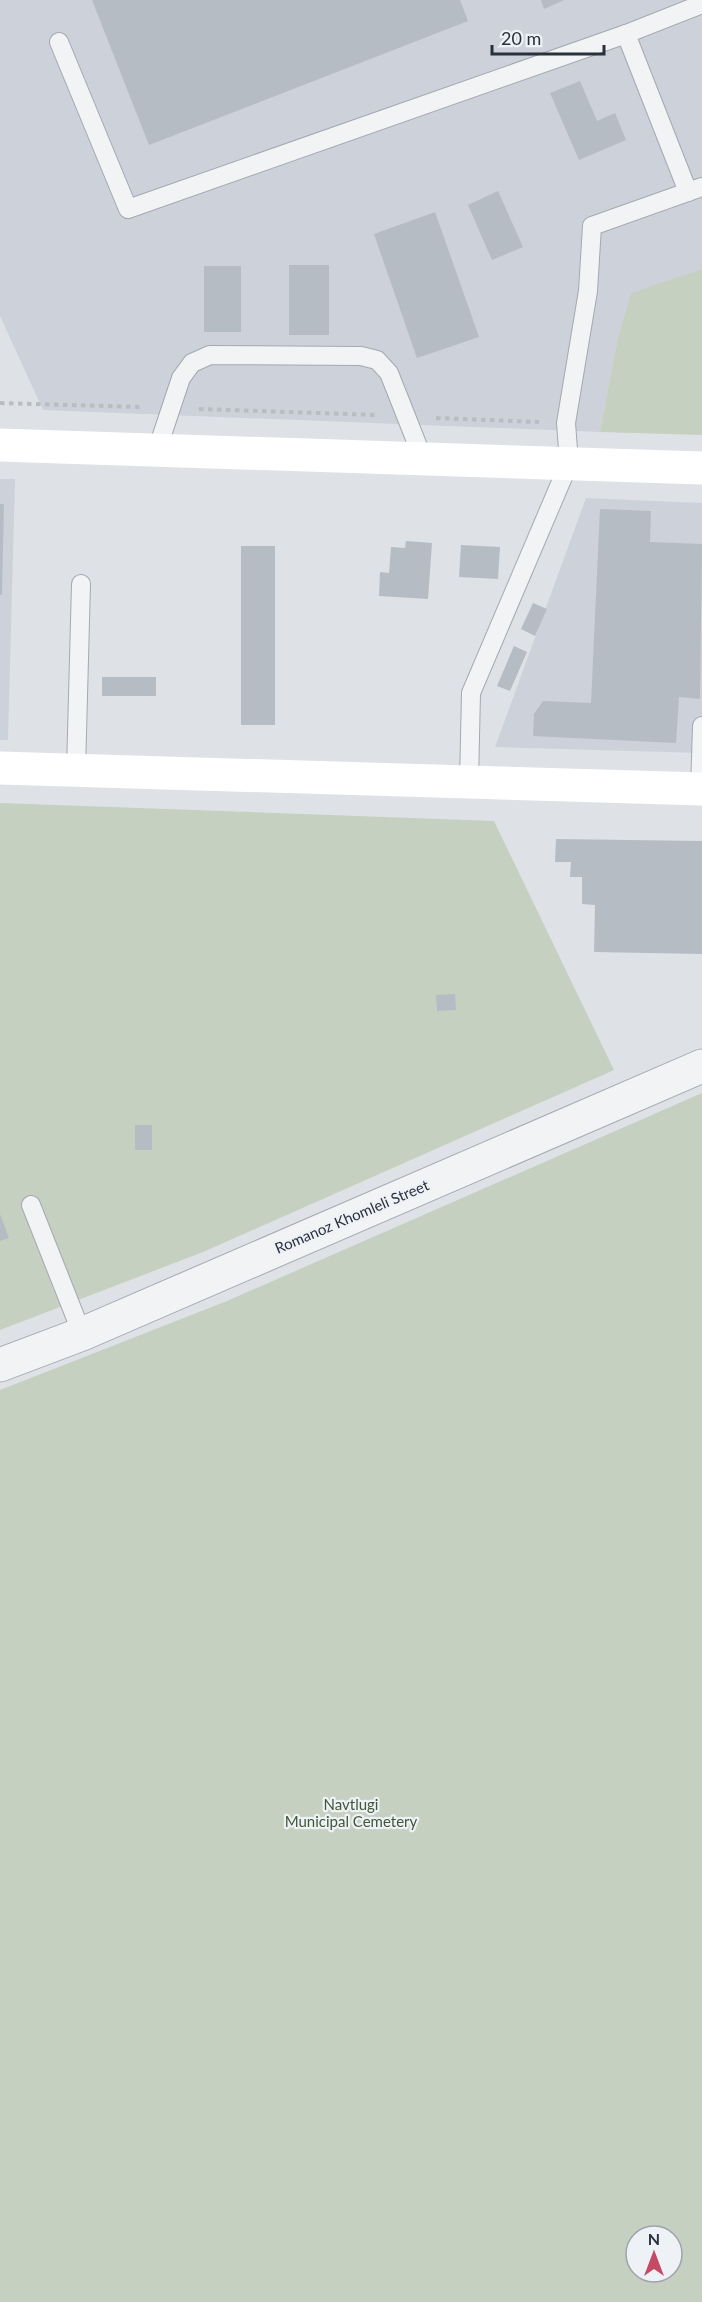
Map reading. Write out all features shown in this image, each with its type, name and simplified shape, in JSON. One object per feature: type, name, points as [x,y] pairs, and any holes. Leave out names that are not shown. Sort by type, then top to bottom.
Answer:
[{"type":"main road","points":[[0,445],[702,468]]},
{"type":"main road","points":[[0,768],[701,789]]},
{"type":"street","name":"Romanoz Khomleli Street","points":[[0,1365],[82,1334],[702,1066]]},
{"type":"lane","points":[[60,42],[128,209],[626,34],[702,4]]},
{"type":"lane","points":[[469,782],[471,693],[569,463],[566,423],[588,291],[592,226],[695,190],[626,34]]},
{"type":"lane","points":[[157,450],[181,378],[192,363],[210,355],[361,356],[377,360],[388,373],[423,459]]},
{"type":"lane","points":[[76,771],[81,584]]},
{"type":"lane","points":[[701,789],[702,726]]},
{"type":"lane","points":[[31,1204],[82,1334]]},
{"type":"path","points":[[0,403],[566,423]]},
{"type":"shaded area","points":[[0,0],[702,0],[702,269],[631,294],[618,337],[600,432],[43,410],[0,316]]},
{"type":"shaded area","points":[[0,479],[15,479],[8,740],[0,740]]},
{"type":"shaded area","points":[[586,498],[702,503],[702,753],[495,747]]},
{"type":"green space","points":[[702,269],[702,435],[600,432],[618,337],[631,293]]},
{"type":"green space","points":[[0,803],[494,821],[614,1070],[203,1252],[0,1330]]},
{"type":"green space","name":"Navtlugi Municipal Cemetery","points":[[702,1093],[702,2302],[0,2302],[0,1390],[227,1301]]},
{"type":"building","points":[[92,0],[460,0],[468,21],[149,145]]},
{"type":"building","points":[[541,0],[564,0],[544,9]]},
{"type":"building","points":[[580,81],[597,121],[615,113],[626,140],[579,160],[550,93]]},
{"type":"building","points":[[498,191],[523,247],[492,260],[468,205]]},
{"type":"building","points":[[435,212],[479,337],[417,358],[374,234]]},
{"type":"building","points":[[289,265],[329,265],[329,335],[289,335]]},
{"type":"building","points":[[204,266],[241,266],[241,332],[204,332]]},
{"type":"building","points":[[0,504],[4,504],[2,595],[0,595]]},
{"type":"building","points":[[600,509],[651,511],[650,542],[702,544],[700,699],[679,697],[676,743],[533,736],[534,714],[543,701],[591,703]]},
{"type":"building","points":[[406,541],[432,543],[428,599],[379,596],[380,572],[389,573],[391,547],[405,548]]},
{"type":"building","points":[[461,545],[500,547],[498,579],[459,577]]},
{"type":"building","points":[[241,546],[275,546],[275,725],[241,725]]},
{"type":"building","points":[[533,603],[547,609],[535,636],[521,629]]},
{"type":"building","points":[[514,646],[527,652],[510,691],[497,686]]},
{"type":"building","points":[[102,677],[156,677],[156,696],[102,696]]},
{"type":"building","points":[[556,839],[702,841],[702,954],[594,952],[595,905],[582,904],[582,877],[570,877],[571,862],[555,862]]},
{"type":"building","points":[[455,994],[456,1010],[437,1011],[436,995]]},
{"type":"building","points":[[135,1125],[152,1125],[152,1150],[135,1150]]},
{"type":"building","points":[[0,1214],[9,1238],[0,1241]]}]
